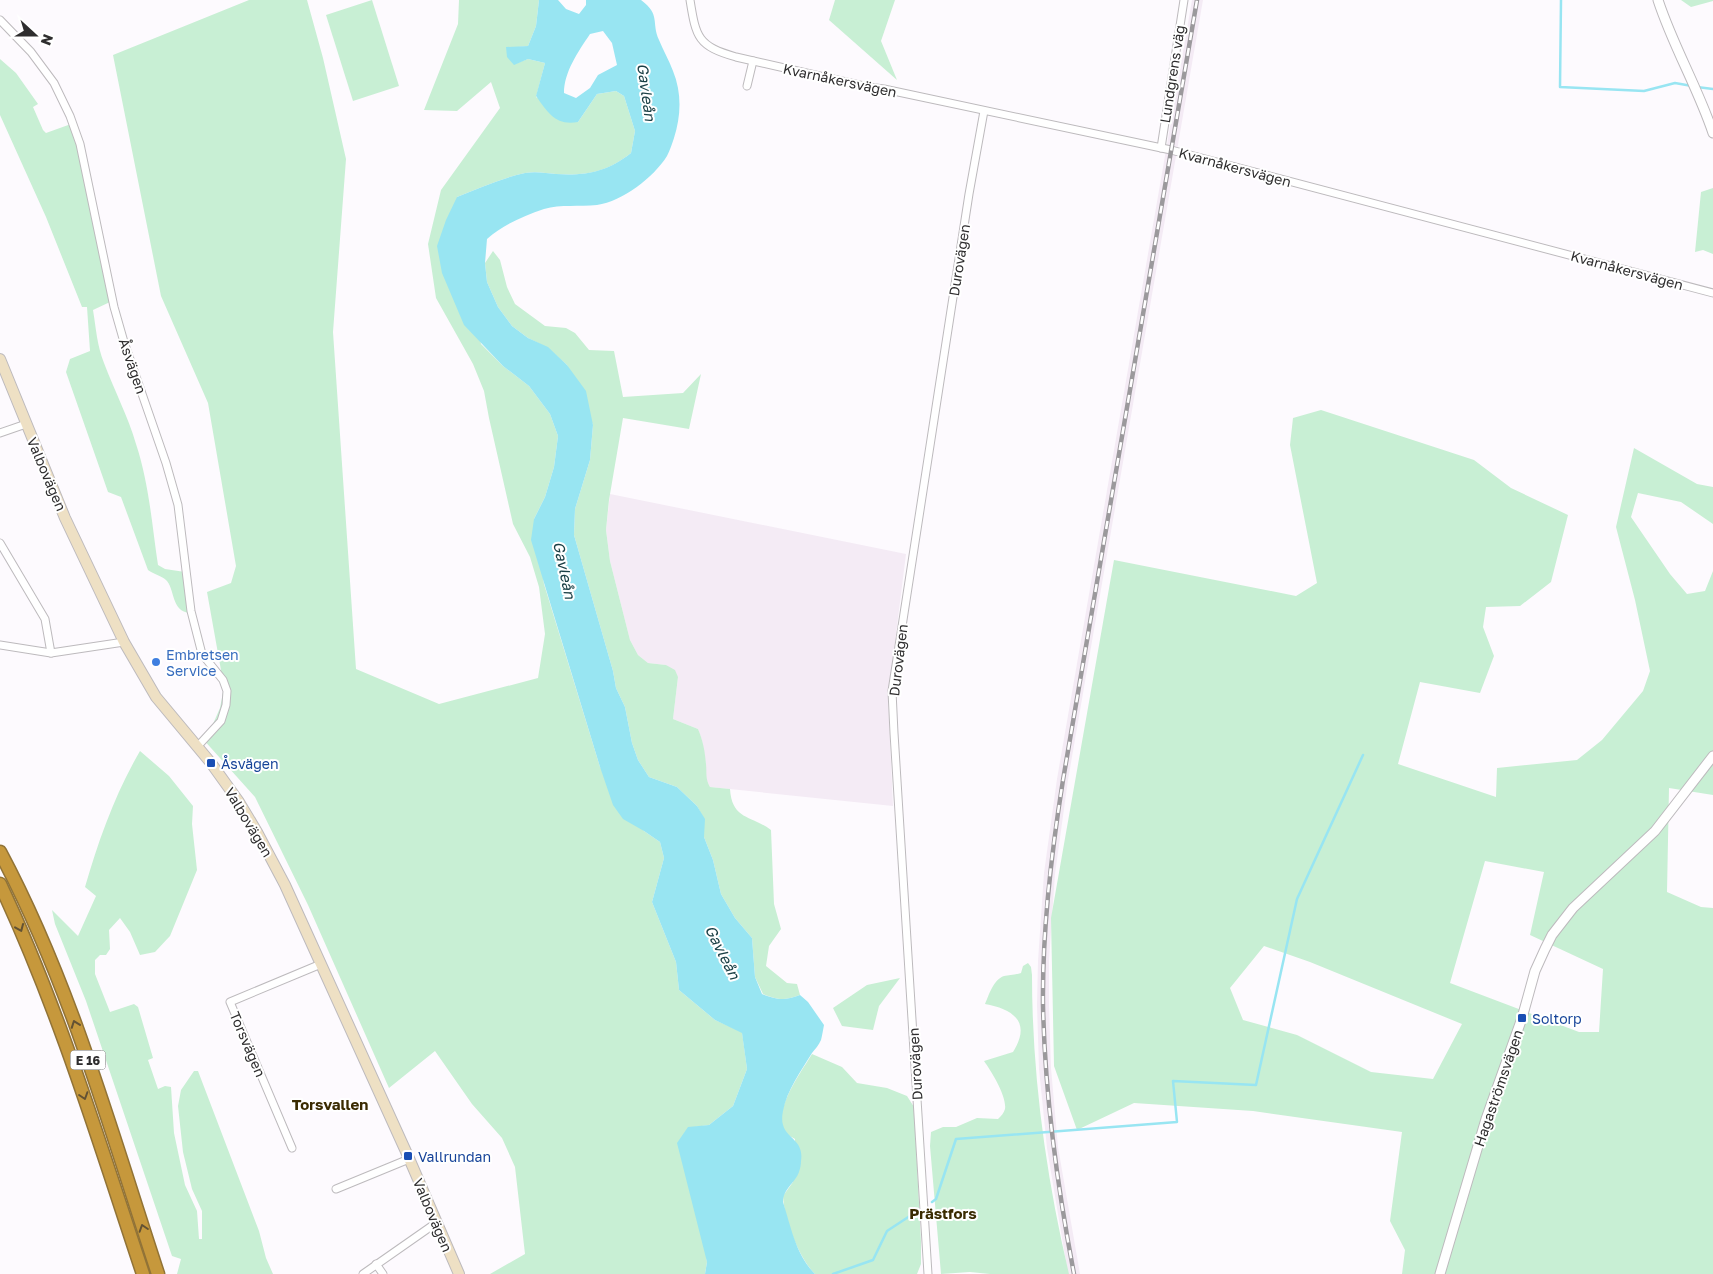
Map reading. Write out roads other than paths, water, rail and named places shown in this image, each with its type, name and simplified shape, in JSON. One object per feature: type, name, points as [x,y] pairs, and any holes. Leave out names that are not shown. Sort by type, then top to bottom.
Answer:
[{"type":"highway","name":"E 16","points":[[0,852],[31,915],[66,999],[85,1051],[158,1274]]},
{"type":"highway","name":"E 16","points":[[0,884],[52,1004],[143,1274]]},
{"type":"main road","name":"Valbovägen","points":[[0,359],[65,518],[124,642],[156,697],[227,783],[257,832],[285,885],[459,1274]]},
{"type":"street","name":"Kvarnåkersvägen","points":[[690,0],[698,36],[706,45],[720,52],[753,61],[1161,148],[1713,293]]},
{"type":"street","name":"Lundgrens väg","points":[[1161,148],[1184,0]]},
{"type":"street","points":[[1658,0],[1713,133]]},
{"type":"street","name":"Åsvägen","points":[[0,20],[31,52],[54,83],[70,116],[80,144],[114,307],[178,504],[191,611],[202,654],[223,680],[227,691],[226,705],[221,721],[197,747]]},
{"type":"street","points":[[748,86],[753,61]]},
{"type":"street","name":"Durovägen","points":[[928,1274],[892,691],[969,194],[984,111]]},
{"type":"street","points":[[0,433],[26,424]]},
{"type":"street","points":[[0,543],[45,619],[51,654]]},
{"type":"street","points":[[0,645],[51,654],[124,642]]},
{"type":"street","name":"Hagaströmsvägen","points":[[1440,1274],[1486,1119],[1522,1018],[1535,971],[1548,942],[1573,908],[1655,831],[1713,756]]},
{"type":"street","name":"Torsvägen","points":[[292,1148],[230,1002],[321,964]]},
{"type":"street","points":[[336,1189],[409,1159]]},
{"type":"street","points":[[363,1274],[436,1223]]},
{"type":"street","points":[[376,1264],[383,1274]]},
{"type":"water","name":"Gavleån","points":[[539,0],[558,0],[566,9],[579,14],[586,5],[586,0],[641,0],[651,10],[657,34],[676,79],[679,113],[674,138],[667,156],[654,172],[627,194],[607,203],[544,209],[500,229],[487,239],[485,263],[487,282],[498,307],[512,326],[528,338],[548,347],[567,365],[586,391],[593,425],[590,460],[575,509],[574,535],[613,671],[616,688],[625,707],[632,743],[638,760],[649,777],[677,787],[697,806],[705,819],[704,837],[713,860],[721,894],[735,918],[752,938],[755,977],[762,994],[781,999],[800,995],[808,1002],[824,1025],[820,1042],[791,1088],[785,1103],[782,1120],[787,1133],[799,1146],[801,1153],[799,1172],[785,1193],[783,1202],[803,1258],[815,1274],[705,1274],[707,1262],[677,1143],[688,1127],[709,1125],[733,1106],[747,1069],[742,1033],[715,1020],[679,990],[676,962],[652,902],[664,858],[660,842],[623,819],[613,805],[600,767],[531,540],[534,519],[545,497],[554,467],[558,436],[550,414],[529,386],[503,366],[464,325],[442,273],[437,246],[457,197],[499,180],[525,173],[577,174],[604,169],[631,153],[635,131],[624,96],[616,91],[597,94],[578,122],[570,123],[553,117],[536,96],[545,63],[528,59],[514,65],[507,57],[506,47],[528,46],[536,26]],"holes":[[[603,31],[612,43],[617,65],[598,75],[590,88],[576,98],[564,93],[569,70],[576,55],[590,34]]]},
{"type":"waterway","points":[[1561,0],[1560,87],[1644,91],[1675,83],[1692,86]]},
{"type":"waterway","points":[[1697,87],[1713,89]]},
{"type":"waterway","points":[[932,1202],[936,1199],[956,1139],[1177,1122],[1173,1081],[1256,1085],[1297,899],[1363,755]]},
{"type":"waterway","points":[[833,1274],[873,1260],[887,1231],[919,1210]]},
{"type":"railway","points":[[1074,1274],[1057,1174],[1046,1074],[1043,978],[1048,893],[1063,780],[1197,0]]},
{"type":"place","name":"Embretsen Service","points":[[156,662]]},
{"type":"place","name":"Åsvägen","points":[[211,763]]},
{"type":"place","name":"Soltorp","points":[[1522,1018]]},
{"type":"place","name":"Vallrundan","points":[[408,1156]]},
{"type":"district","name":"Torsvallen","points":[[330,1104]]},
{"type":"district","name":"Prästfors","points":[[943,1213]]}]
